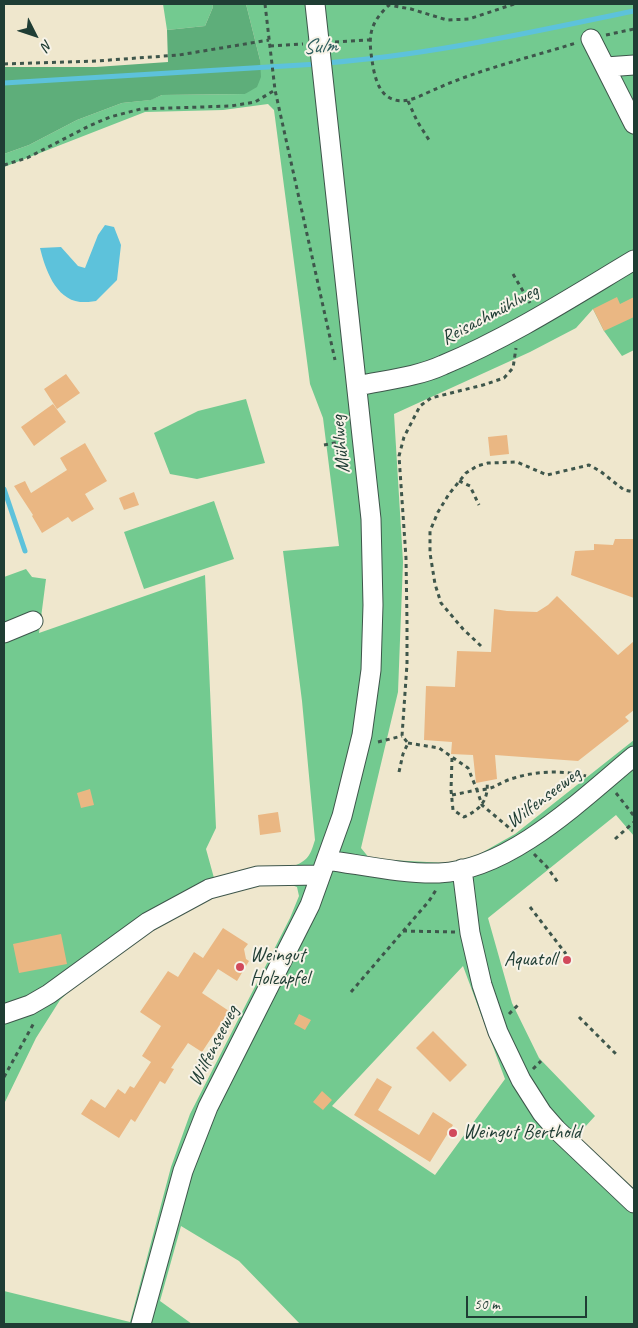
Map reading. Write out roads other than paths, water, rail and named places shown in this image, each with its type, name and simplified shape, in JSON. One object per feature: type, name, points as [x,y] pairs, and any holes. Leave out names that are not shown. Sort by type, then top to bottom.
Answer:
[{"type":"street","name":"Mühlweg","points":[[315,4],[371,519],[373,605],[371,670],[359,746],[342,816],[323,868]]},
{"type":"street","points":[[591,39],[634,124]]},
{"type":"street","points":[[606,67],[634,65]]},
{"type":"street","name":"Reisachmühlweg","points":[[357,386],[408,376],[442,366],[513,331],[634,260]]},
{"type":"street","points":[[4,633],[33,620]]},
{"type":"street","name":"Wilfenseeweg","points":[[4,1014],[30,1005],[49,994],[148,922],[208,889],[258,876],[323,868],[440,873],[483,864],[523,845],[634,756]]},
{"type":"street","name":"Wilfenseeweg","points":[[141,1324],[183,1171],[208,1107],[310,905],[323,868]]},
{"type":"street","points":[[462,869],[470,933],[482,985],[498,1032],[521,1080],[542,1113],[556,1129],[633,1201]]},
{"type":"water","points":[[105,225],[114,227],[121,245],[117,280],[96,301],[80,302],[71,300],[52,281],[40,248],[61,247],[78,266],[85,268],[98,235]]},
{"type":"waterway","name":"Sulm","points":[[326,63],[442,49],[634,11]]},
{"type":"waterway","name":"Sulm","points":[[4,83],[318,64]]},
{"type":"waterway","points":[[4,489],[25,551]]},
{"type":"place","name":"Aquatoll","points":[[567,960]]},
{"type":"place","name":"Weingut Holzapfel","points":[[240,967]]},
{"type":"place","name":"Weingut Berthold","points":[[453,1133]]}]
